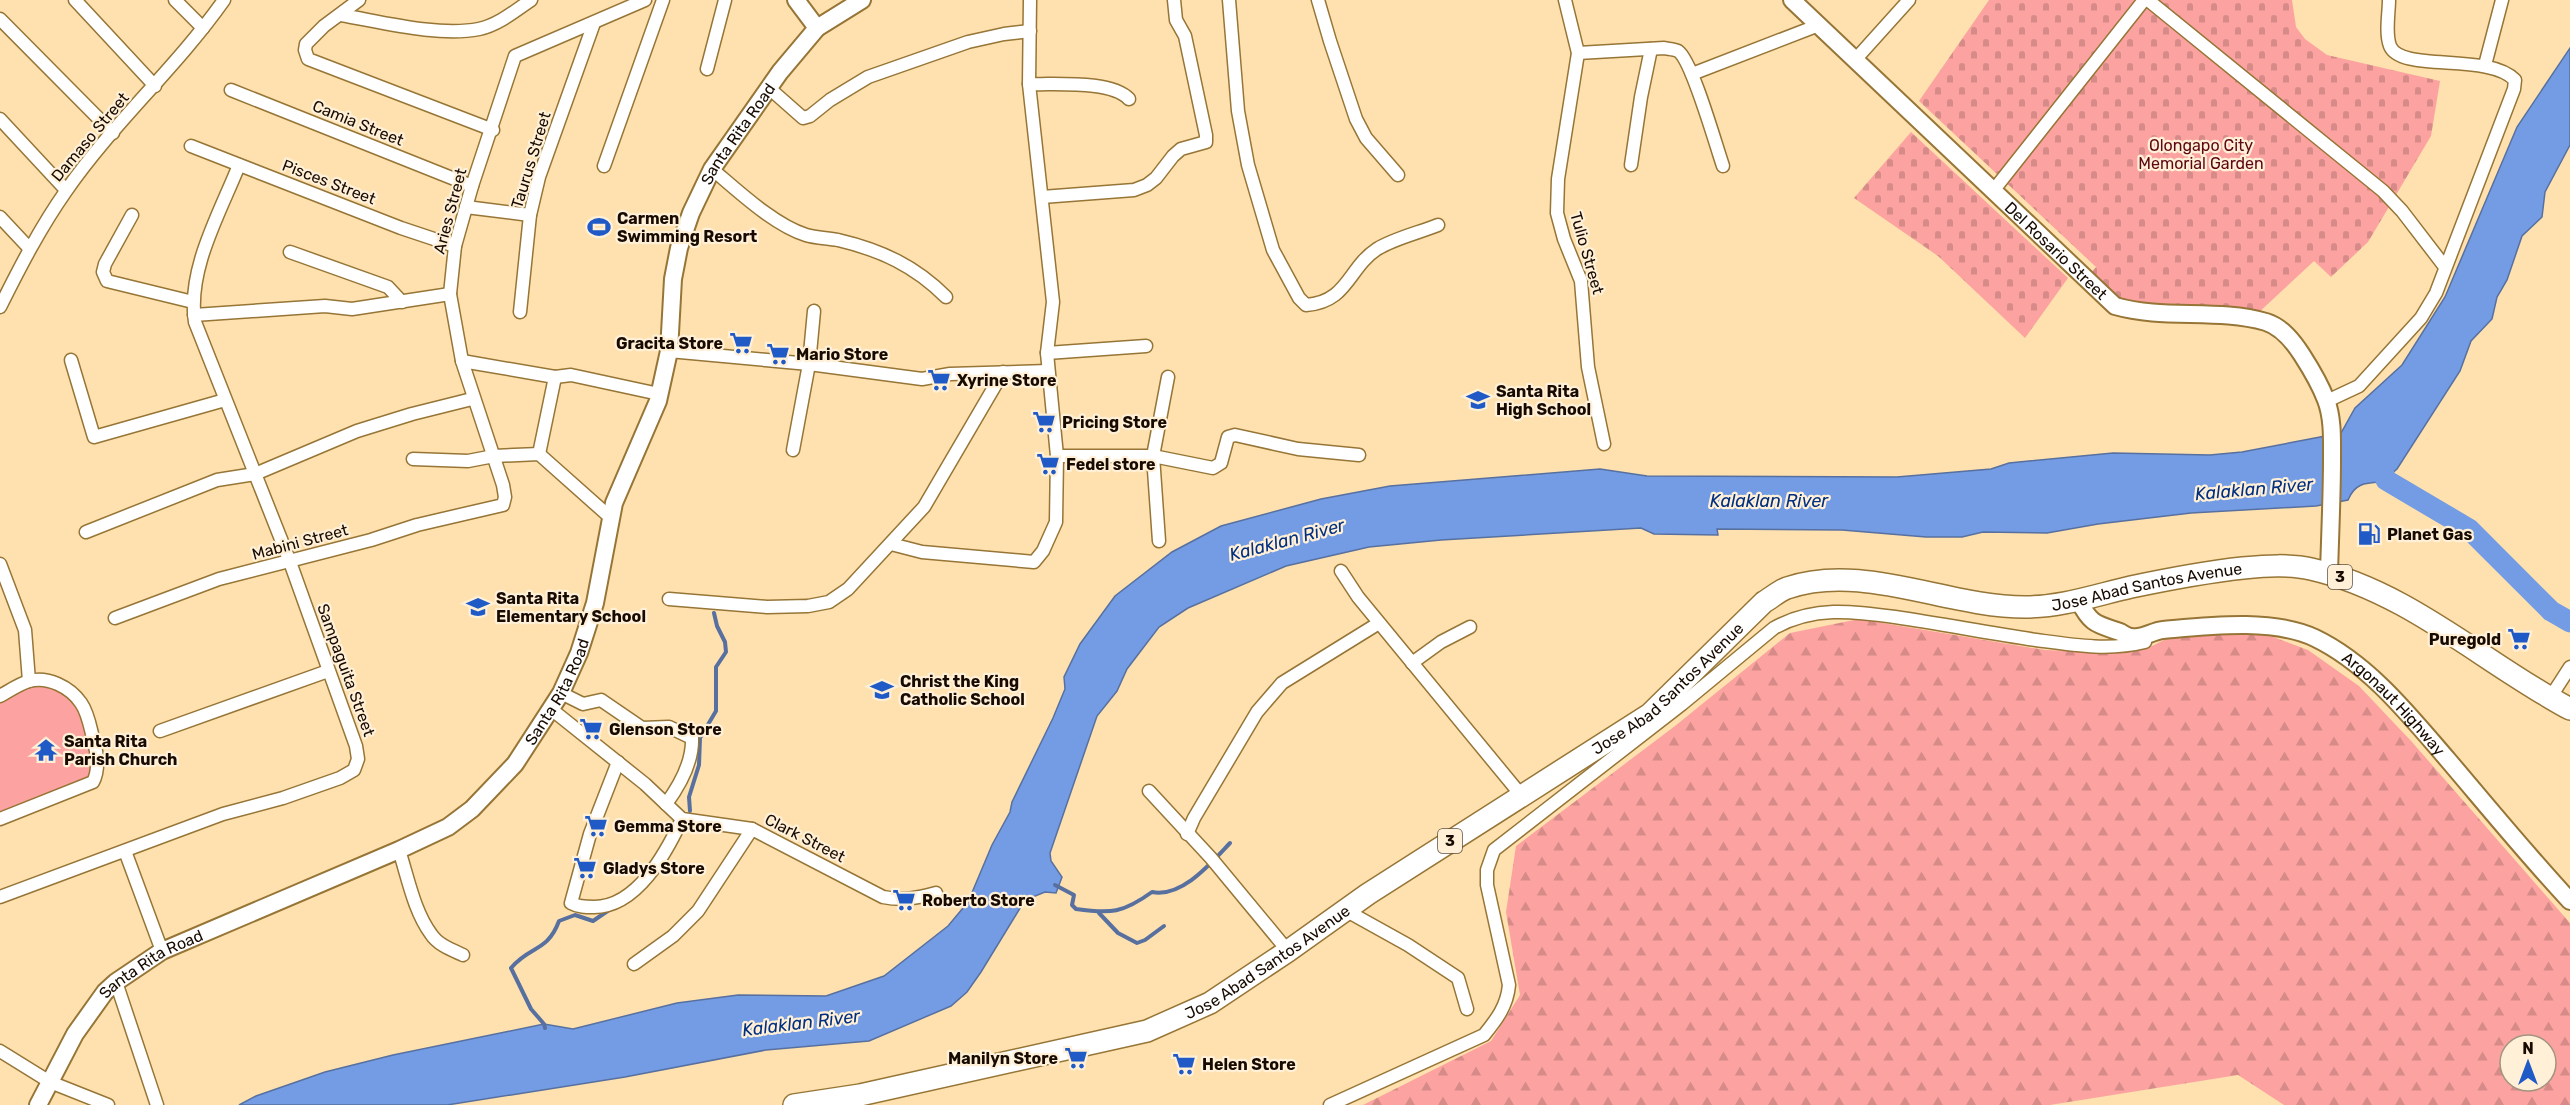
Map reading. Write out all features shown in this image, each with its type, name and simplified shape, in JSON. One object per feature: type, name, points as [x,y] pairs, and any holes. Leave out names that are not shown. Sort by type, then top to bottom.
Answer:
[{"type":"highway","name":"Jose Abad Santos Avenue","points":[[794,1105],[860,1095],[1147,1031],[1210,1003],[1521,795],[1650,714],[1764,602],[1785,589],[1816,580],[1851,580],[1983,604],[2024,607],[2079,601],[2129,588],[2210,572],[2281,566],[2309,568],[2349,579],[2396,602],[2570,709]]},
{"type":"main road","points":[[796,0],[817,28]]},
{"type":"main road","name":"Santa Rita Road","points":[[38,1105],[75,1034],[105,992],[117,982],[162,951],[399,850],[447,827],[472,809],[514,764],[561,693],[579,653],[595,603],[614,503],[659,394],[669,351],[672,279],[679,248],[691,213],[712,170],[769,88],[817,28],[862,0]]},
{"type":"main road","name":"Del Rosario Street","points":[[1792,0],[2115,306],[2146,312],[2243,318],[2267,323],[2280,329],[2294,344],[2312,370],[2327,401],[2332,428],[2329,574]]},
{"type":"main road","name":"Argonaut Highway","points":[[2079,601],[2089,619],[2107,629],[2119,632],[2131,625],[2141,625],[2153,631],[2232,626],[2279,627],[2316,638],[2356,665],[2393,699],[2570,901]]},
{"type":"street","points":[[75,0],[155,86]]},
{"type":"street","points":[[175,0],[203,28]]},
{"type":"street","name":"Damaso Street","points":[[0,307],[29,248],[66,190],[112,133],[155,86],[224,0]]},
{"type":"street","points":[[359,0],[342,15],[324,26],[306,44],[305,50],[308,58],[493,130]]},
{"type":"street","points":[[342,15],[416,28],[479,29],[503,19],[531,0]]},
{"type":"street","name":"Aries Street","points":[[495,508],[503,505],[505,496],[494,456],[472,399],[462,361],[450,294],[455,246],[472,186],[493,130],[515,56],[645,0]]},
{"type":"street","points":[[604,166],[663,0]]},
{"type":"street","points":[[707,69],[724,0]]},
{"type":"street","points":[[891,544],[922,552],[1034,562],[1043,552],[1056,522],[1057,456],[1047,353],[1053,302],[1029,84],[1030,0]]},
{"type":"street","points":[[1042,197],[1134,190],[1147,185],[1156,178],[1181,149],[1206,142],[1185,36],[1176,20],[1174,0]]},
{"type":"street","points":[[1229,0],[1238,111],[1248,165],[1273,250],[1299,298],[1306,305],[1318,304],[1330,298],[1345,287],[1364,260],[1378,249],[1438,225]]},
{"type":"street","points":[[1318,0],[1329,41],[1356,119],[1366,138],[1398,175]]},
{"type":"street","name":"Tulio Street","points":[[1565,0],[1578,53],[1558,179],[1557,213],[1584,296],[1588,367],[1604,444]]},
{"type":"street","points":[[1855,60],[1909,0]]},
{"type":"street","points":[[1993,192],[2146,0],[2383,191],[2402,211],[2445,267]]},
{"type":"street","points":[[2327,401],[2359,386],[2421,318],[2436,293],[2514,89],[2515,80],[2510,75],[2485,65],[2416,61],[2398,55],[2391,47],[2389,36],[2390,0]]},
{"type":"street","points":[[2485,65],[2502,0]]},
{"type":"street","points":[[0,19],[112,133]]},
{"type":"street","name":"Taurus Street","points":[[520,312],[530,215],[539,177],[594,23]]},
{"type":"street","points":[[1692,74],[1819,25]]},
{"type":"street","points":[[769,88],[803,118],[810,116],[830,100],[868,77],[968,42],[1030,31]]},
{"type":"street","points":[[1631,165],[1651,49]]},
{"type":"street","points":[[1578,53],[1677,50],[1684,57],[1692,74],[1723,166]]},
{"type":"street","points":[[1029,84],[1109,87],[1122,92],[1130,99]]},
{"type":"street","name":"Camia Street","points":[[231,90],[472,186]]},
{"type":"street","points":[[0,119],[66,190]]},
{"type":"street","name":"Pisces Street","points":[[191,146],[401,228],[455,246]]},
{"type":"street","points":[[239,165],[202,258],[194,302],[194,315],[325,306],[352,309],[450,294]]},
{"type":"street","points":[[712,170],[779,221],[805,235],[873,249],[926,277],[946,297]]},
{"type":"street","points":[[466,207],[530,215]]},
{"type":"street","points":[[132,215],[105,264],[103,272],[106,281],[194,302]]},
{"type":"street","points":[[0,218],[29,248]]},
{"type":"street","points":[[290,252],[388,287],[402,302]]},
{"type":"street","points":[[793,450],[809,364],[814,311]]},
{"type":"street","name":"Sampaguita Street","points":[[0,897],[223,814],[283,798],[340,778],[354,770],[358,759],[356,746],[290,562],[225,400],[194,315]]},
{"type":"street","points":[[1047,353],[1146,346]]},
{"type":"street","points":[[669,351],[809,364],[922,379],[950,374],[1048,372]]},
{"type":"street","points":[[71,360],[94,437],[225,400]]},
{"type":"street","points":[[462,361],[555,376],[571,375],[659,394]]},
{"type":"street","points":[[669,599],[767,607],[808,606],[829,602],[848,589],[924,507],[1003,372]]},
{"type":"street","points":[[539,454],[555,376]]},
{"type":"street","points":[[1159,542],[1154,456],[1168,377]]},
{"type":"street","points":[[86,532],[217,480],[255,474],[357,431],[472,399]]},
{"type":"street","points":[[1057,456],[1154,456],[1213,468],[1221,463],[1228,437],[1235,435],[1298,449],[1359,455]]},
{"type":"street","points":[[413,459],[468,461],[494,456],[539,454],[611,518]]},
{"type":"street","name":"Mabini Street","points":[[115,618],[219,579],[290,562],[417,525],[495,508]]},
{"type":"street","points":[[0,564],[4,584],[25,630],[29,681]]},
{"type":"street","points":[[1341,571],[1358,597],[1521,795]]},
{"type":"street","points":[[1330,1105],[1484,1035],[1500,1017],[1508,999],[1509,985],[1487,885],[1487,870],[1494,850],[1782,623],[1807,614],[1846,610],[2062,643],[2124,647],[2148,641],[2171,629]]},
{"type":"street","points":[[1187,834],[1194,818],[1257,712],[1282,683],[1379,623]]},
{"type":"street","points":[[1412,663],[1441,642],[1470,627]]},
{"type":"street","points":[[2550,698],[2570,667]]},
{"type":"street","points":[[160,731],[328,671]]},
{"type":"street","points":[[0,696],[29,681],[45,680],[60,684],[81,702],[95,746],[97,775],[93,782],[0,819]]},
{"type":"street","points":[[561,693],[583,704],[601,700],[642,728],[669,727],[692,738],[691,755],[684,774],[666,804]]},
{"type":"street","points":[[551,709],[618,762],[682,819],[657,862],[628,895],[612,904],[600,907],[581,907],[571,903],[593,825],[618,762]]},
{"type":"street","points":[[1149,790],[1211,858],[1288,951]]},
{"type":"street","name":"Clark Street","points":[[682,819],[752,829],[883,897],[898,900],[914,899],[936,893]]},
{"type":"street","points":[[634,964],[673,936],[698,911],[752,829]]},
{"type":"street","points":[[125,850],[162,951]]},
{"type":"street","points":[[399,850],[418,908],[432,936],[447,948],[463,955]]},
{"type":"street","points":[[1346,910],[1408,945],[1458,978],[1467,1009]]},
{"type":"street","points":[[117,982],[157,1105]]},
{"type":"street","points":[[0,1051],[50,1082],[108,1105]]},
{"type":"green space","name":"Olongapo City Memorial Garden","points":[[1989,0],[2292,0],[2296,27],[2305,39],[2327,55],[2440,81],[2431,136],[2368,242],[2331,277],[2314,261],[2256,315],[2123,306],[2091,273],[2096,267],[1919,101]]},
{"type":"green space","points":[[1911,132],[2068,278],[2025,338],[1938,256],[1854,198]]},
{"type":"green space","points":[[1859,619],[2045,650],[2125,653],[2152,646],[2176,634],[2260,632],[2308,650],[2359,686],[2412,742],[2570,923],[2570,1105],[2284,1105],[2238,1075],[2050,1105],[1363,1105],[1491,1041],[1520,995],[1506,912],[1516,846],[1675,726],[1790,633]]},
{"type":"green space","points":[[45,680],[81,702],[97,775],[0,819],[0,696]]},
{"type":"water","name":"Kalaklan River","points":[[2570,48],[2570,145],[2545,192],[2542,217],[2522,236],[2507,280],[2497,297],[2492,319],[2471,341],[2460,371],[2397,469],[2382,482],[2357,487],[2348,500],[2316,506],[2191,513],[2098,524],[2047,533],[1983,532],[1962,537],[1926,537],[1842,530],[1717,529],[1718,535],[1654,534],[1641,528],[1441,540],[1369,547],[1286,566],[1188,608],[1159,627],[1127,669],[1117,691],[1097,716],[1050,853],[1051,861],[1062,877],[1056,893],[1045,892],[1025,900],[981,972],[967,992],[951,1006],[869,1041],[766,1050],[625,1077],[447,1105],[239,1105],[256,1096],[325,1072],[393,1055],[544,1024],[573,1029],[677,1003],[738,995],[826,996],[884,976],[948,926],[968,902],[992,845],[1010,812],[1012,802],[1053,718],[1065,689],[1064,677],[1080,644],[1115,596],[1172,552],[1221,526],[1321,499],[1390,486],[1600,469],[1647,476],[1897,477],[1991,469],[2009,463],[2113,453],[2210,455],[2242,452],[2341,433],[2355,408],[2402,365],[2445,297],[2517,127]]},
{"type":"waterway","points":[[2376,453],[2386,480],[2469,529],[2551,611],[2570,622]]},
{"type":"waterway","points":[[690,811],[689,797],[699,765],[700,738],[716,711],[716,667],[726,652],[725,642],[717,626],[714,613]]},
{"type":"waterway","points":[[1055,885],[1074,895],[1072,905],[1076,909],[1116,910],[1133,904],[1152,892],[1174,890],[1185,884],[1205,869],[1230,843]]},
{"type":"waterway","points":[[545,1028],[531,1009],[511,968],[525,955],[544,944],[559,921],[575,915],[593,921],[612,908]]},
{"type":"waterway","points":[[1099,913],[1118,933],[1137,943],[1164,926]]},
{"type":"place","name":"Carmen Swimming Resort","points":[[599,227]]},
{"type":"place","name":"Gracita Store","points":[[741,343]]},
{"type":"place","name":"Mario Store","points":[[778,354]]},
{"type":"place","name":"Xyrine Store","points":[[939,380]]},
{"type":"place","name":"Santa Rita High School","points":[[1478,400]]},
{"type":"place","name":"Pricing Store","points":[[1044,422]]},
{"type":"place","name":"Fedel store","points":[[1048,464]]},
{"type":"place","name":"Planet Gas","points":[[2369,534]]},
{"type":"place","name":"Santa Rita Elementary School","points":[[478,607]]},
{"type":"place","name":"Puregold","points":[[2519,639]]},
{"type":"place","name":"Christ the King Catholic School","points":[[882,690]]},
{"type":"place","name":"Glenson Store","points":[[591,729]]},
{"type":"place","name":"Santa Rita Parish Church","points":[[46,750]]},
{"type":"place","name":"Gemma Store","points":[[596,826]]},
{"type":"place","name":"Gladys Store","points":[[585,868]]},
{"type":"place","name":"Roberto Store","points":[[904,900]]},
{"type":"place","name":"Manilyn Store","points":[[1076,1058]]},
{"type":"place","name":"Helen Store","points":[[1184,1064]]}]
